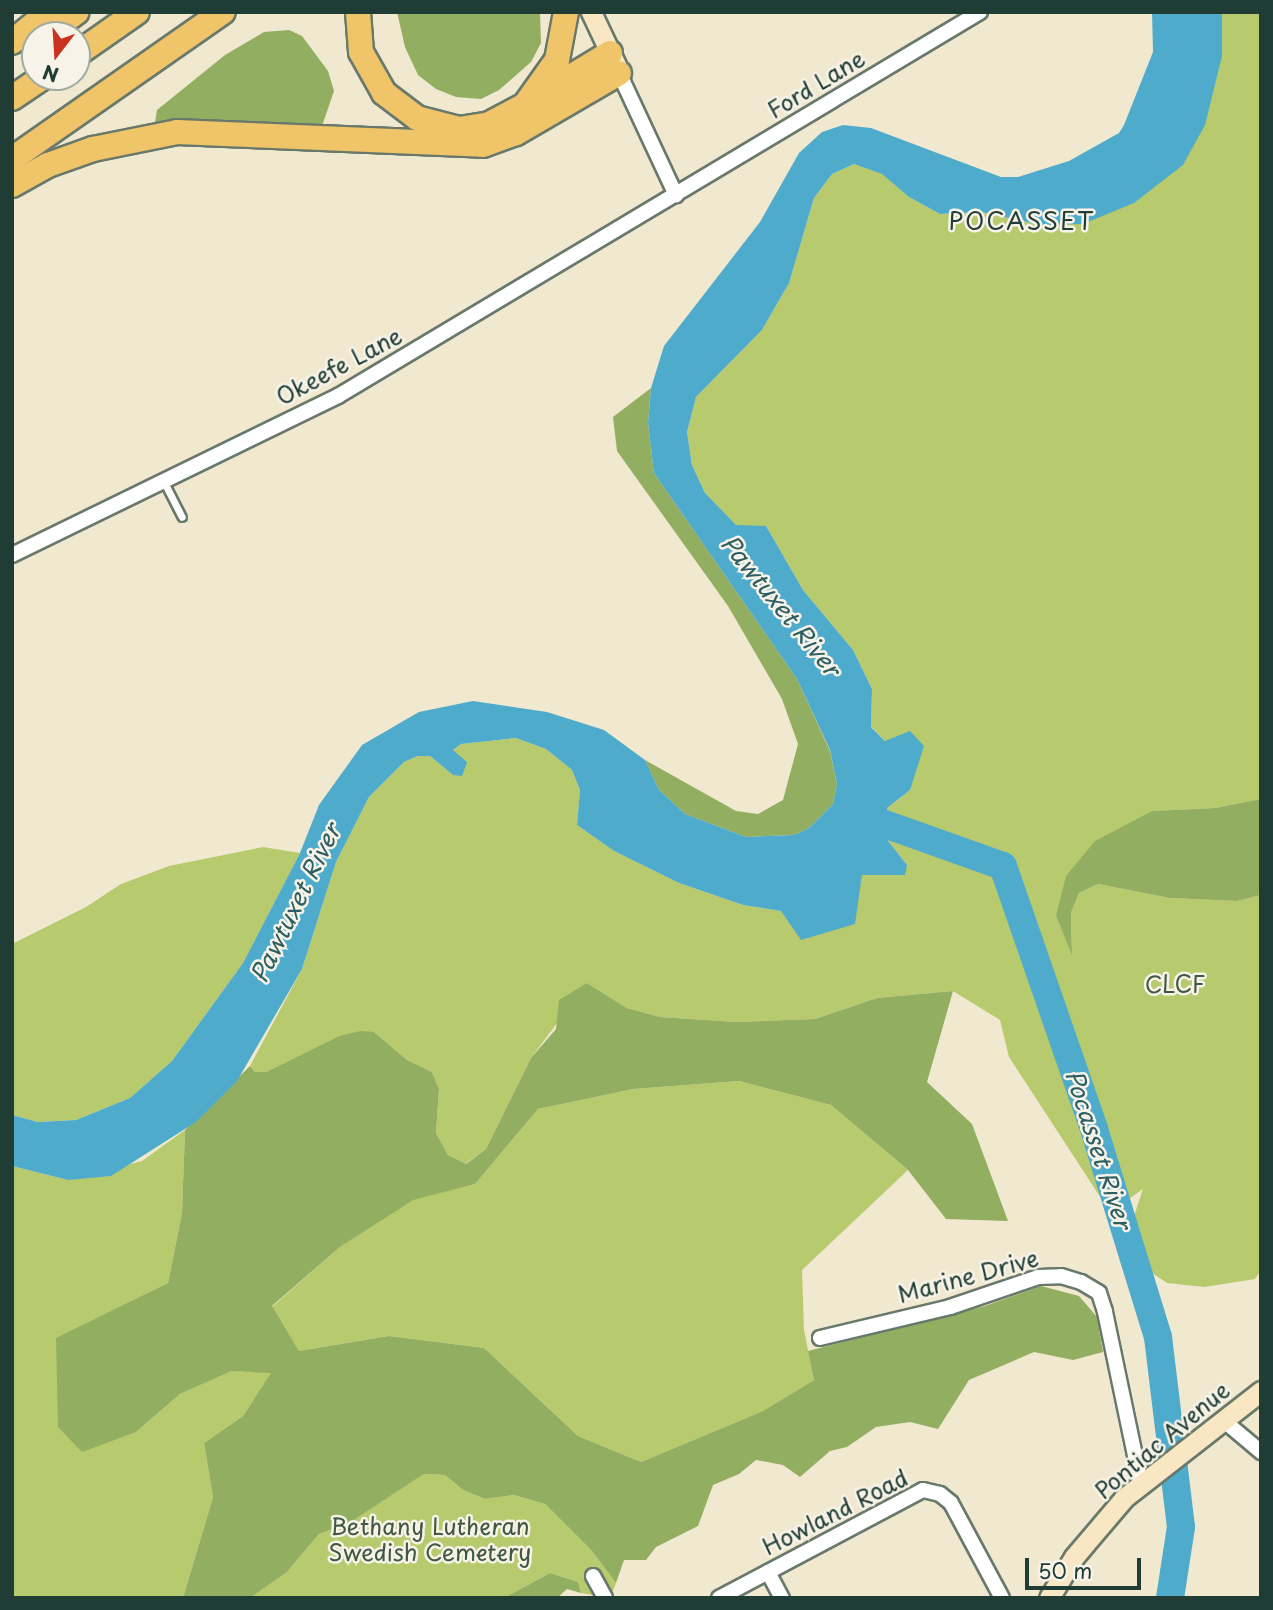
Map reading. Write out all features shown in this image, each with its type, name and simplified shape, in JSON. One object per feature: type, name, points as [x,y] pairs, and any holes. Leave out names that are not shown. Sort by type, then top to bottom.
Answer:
[{"type":"highway","points":[[12,42],[49,12]]},
{"type":"highway","points":[[91,44],[137,12]]},
{"type":"highway","points":[[12,159],[223,12]]},
{"type":"highway","points":[[358,12],[361,52],[373,80],[393,103],[417,118],[445,127],[475,127],[614,63]]},
{"type":"highway","points":[[525,105],[557,60],[566,12]]},
{"type":"highway","points":[[12,185],[48,165],[93,149],[177,132],[458,148],[483,145],[516,133],[614,63]]},
{"type":"main road","points":[[591,12],[614,63]]},
{"type":"main road","name":"Pontiac Avenue","points":[[1049,1598],[1104,1520],[1141,1484],[1261,1391]]},
{"type":"street","name":"Ford Lane","points":[[676,195],[980,12]]},
{"type":"street","points":[[614,63],[676,195]]},
{"type":"street","name":"Okeefe Lane","points":[[12,555],[338,396],[676,195]]},
{"type":"street","name":"Marine Drive","points":[[820,1338],[950,1307],[1038,1278],[1061,1276],[1081,1282],[1099,1293],[1105,1312],[1141,1484]]},
{"type":"street","points":[[1223,1419],[1261,1452]]},
{"type":"street","name":"Howland Road","points":[[719,1598],[923,1490],[951,1503],[1002,1598]]},
{"type":"street","points":[[768,1572],[782,1598]]},
{"type":"street","points":[[593,1576],[605,1598]]},
{"type":"lane","points":[[164,482],[181,517]]},
{"type":"green space","points":[[397,12],[540,12],[541,43],[531,62],[499,90],[481,99],[456,97],[436,89],[418,75],[405,47]]},
{"type":"green space","name":"CLCF","points":[[1222,12],[1261,12],[1261,799],[1215,808],[1152,811],[1056,916],[1072,953],[1071,913],[1079,893],[1098,884],[1170,898],[1237,901],[1261,895],[1261,1270],[1255,1279],[1204,1287],[1167,1283],[1133,1260],[1130,1228],[1143,1189],[1110,1212],[1009,1057],[1000,1020],[953,991],[877,998],[815,1019],[736,1022],[660,1017],[627,1008],[587,983],[531,1058],[486,1149],[465,1164],[448,1155],[436,1133],[439,1089],[432,1072],[407,1060],[374,1032],[339,1036],[266,1072],[255,1072],[250,1066],[302,969],[336,862],[369,797],[404,762],[418,756],[430,756],[453,775],[453,750],[461,744],[516,738],[546,749],[572,770],[580,790],[577,825],[614,851],[679,883],[743,905],[782,911],[862,875],[907,865],[886,838],[887,808],[910,790],[885,741],[871,726],[872,689],[853,650],[803,590],[766,526],[736,526],[705,493],[692,465],[687,432],[696,397],[762,330],[789,283],[814,198],[832,174],[854,164],[883,174],[909,197],[940,214],[982,212],[1040,225],[1222,56]]},
{"type":"green space","points":[[289,30],[302,36],[328,71],[334,91],[320,132],[154,129],[157,110],[225,55],[264,32]]},
{"type":"green space","points":[[651,388],[648,423],[654,473],[797,679],[830,751],[837,784],[833,804],[809,828],[794,835],[746,837],[685,814],[659,790],[645,760],[736,811],[758,814],[783,800],[798,744],[782,699],[728,606],[617,451],[613,417]]},
{"type":"green space","points":[[1261,799],[1261,895],[1237,901],[1170,898],[1098,884],[1079,893],[1071,913],[1072,955],[1056,916],[1066,876],[1095,841],[1152,811],[1215,808]]},
{"type":"green space","points":[[263,847],[300,853],[243,963],[172,1061],[130,1098],[76,1120],[38,1122],[12,1115],[12,944],[86,907],[121,884],[169,866]]},
{"type":"green space","points":[[587,983],[627,1008],[660,1017],[736,1022],[815,1019],[877,998],[953,991],[927,1082],[972,1124],[1008,1221],[946,1219],[908,1170],[831,1105],[739,1081],[633,1089],[538,1109],[475,1184],[413,1200],[340,1247],[272,1306],[299,1351],[389,1336],[484,1348],[578,1436],[641,1462],[763,1411],[814,1380],[808,1351],[985,1306],[1041,1286],[1079,1296],[1097,1317],[1103,1352],[1073,1360],[1034,1352],[969,1380],[938,1429],[910,1422],[876,1427],[847,1447],[830,1451],[800,1477],[783,1465],[756,1460],[739,1474],[713,1485],[698,1526],[656,1547],[646,1560],[624,1560],[616,1583],[592,1551],[545,1504],[514,1495],[485,1499],[463,1490],[445,1475],[424,1474],[351,1522],[319,1534],[287,1572],[250,1598],[183,1598],[213,1497],[204,1443],[243,1416],[271,1373],[232,1371],[180,1394],[136,1432],[82,1452],[58,1427],[56,1338],[168,1283],[182,1213],[185,1130],[250,1066],[255,1072],[266,1072],[339,1036],[361,1031],[374,1032],[407,1060],[432,1072],[439,1089],[436,1133],[448,1155],[466,1164],[486,1149],[531,1058],[556,1029],[559,1000]]},
{"type":"green space","points":[[739,1081],[831,1105],[908,1170],[802,1270],[804,1330],[814,1380],[763,1411],[641,1462],[578,1436],[484,1348],[389,1336],[299,1351],[272,1307],[340,1247],[413,1199],[475,1184],[538,1109],[633,1089]]},
{"type":"green space","points":[[185,1130],[182,1213],[168,1283],[56,1339],[136,1432],[180,1394],[232,1371],[272,1372],[243,1416],[204,1443],[213,1497],[183,1598],[12,1598],[12,1166],[68,1180],[142,1161]]},
{"type":"green space","name":"Bethany Lutheran Swedish Cemetery","points":[[424,1474],[445,1475],[463,1490],[485,1499],[514,1495],[545,1504],[592,1551],[616,1583],[610,1598],[581,1593],[578,1582],[550,1573],[504,1598],[250,1598],[287,1572],[319,1534],[351,1522]]},
{"type":"green space","points":[[550,1573],[578,1582],[581,1593],[567,1589],[557,1598],[504,1598]]},
{"type":"water","name":"Pawtuxet River","points":[[1152,12],[1222,12],[1222,56],[1205,125],[1183,165],[1134,203],[1083,224],[1040,225],[982,212],[940,214],[909,197],[882,174],[854,164],[832,174],[814,198],[789,283],[762,330],[696,397],[687,432],[692,465],[705,493],[736,525],[766,526],[803,590],[853,650],[872,689],[871,727],[885,741],[910,731],[924,746],[910,790],[887,808],[886,838],[907,865],[905,875],[862,875],[855,924],[801,940],[781,911],[743,905],[679,883],[614,851],[577,825],[580,790],[572,770],[546,749],[516,738],[461,744],[453,750],[467,762],[462,776],[453,775],[430,756],[418,756],[404,762],[369,797],[336,862],[302,969],[237,1081],[196,1122],[111,1176],[68,1180],[12,1166],[12,1115],[38,1122],[76,1120],[130,1098],[172,1061],[243,963],[300,853],[319,805],[362,745],[419,712],[473,701],[547,712],[604,730],[645,760],[659,790],[685,814],[746,837],[794,835],[809,828],[833,804],[837,784],[830,750],[797,679],[654,473],[648,423],[651,388],[664,346],[760,222],[799,153],[822,132],[843,125],[871,128],[1001,177],[1018,177],[1069,161],[1119,133],[1124,125],[1153,52]]},
{"type":"waterway","name":"Pocasset River","points":[[851,812],[1003,866],[1094,1129],[1158,1337],[1181,1527],[1170,1598]]},
{"type":"district","name":"POCASSET","points":[[1022,221]]}]
